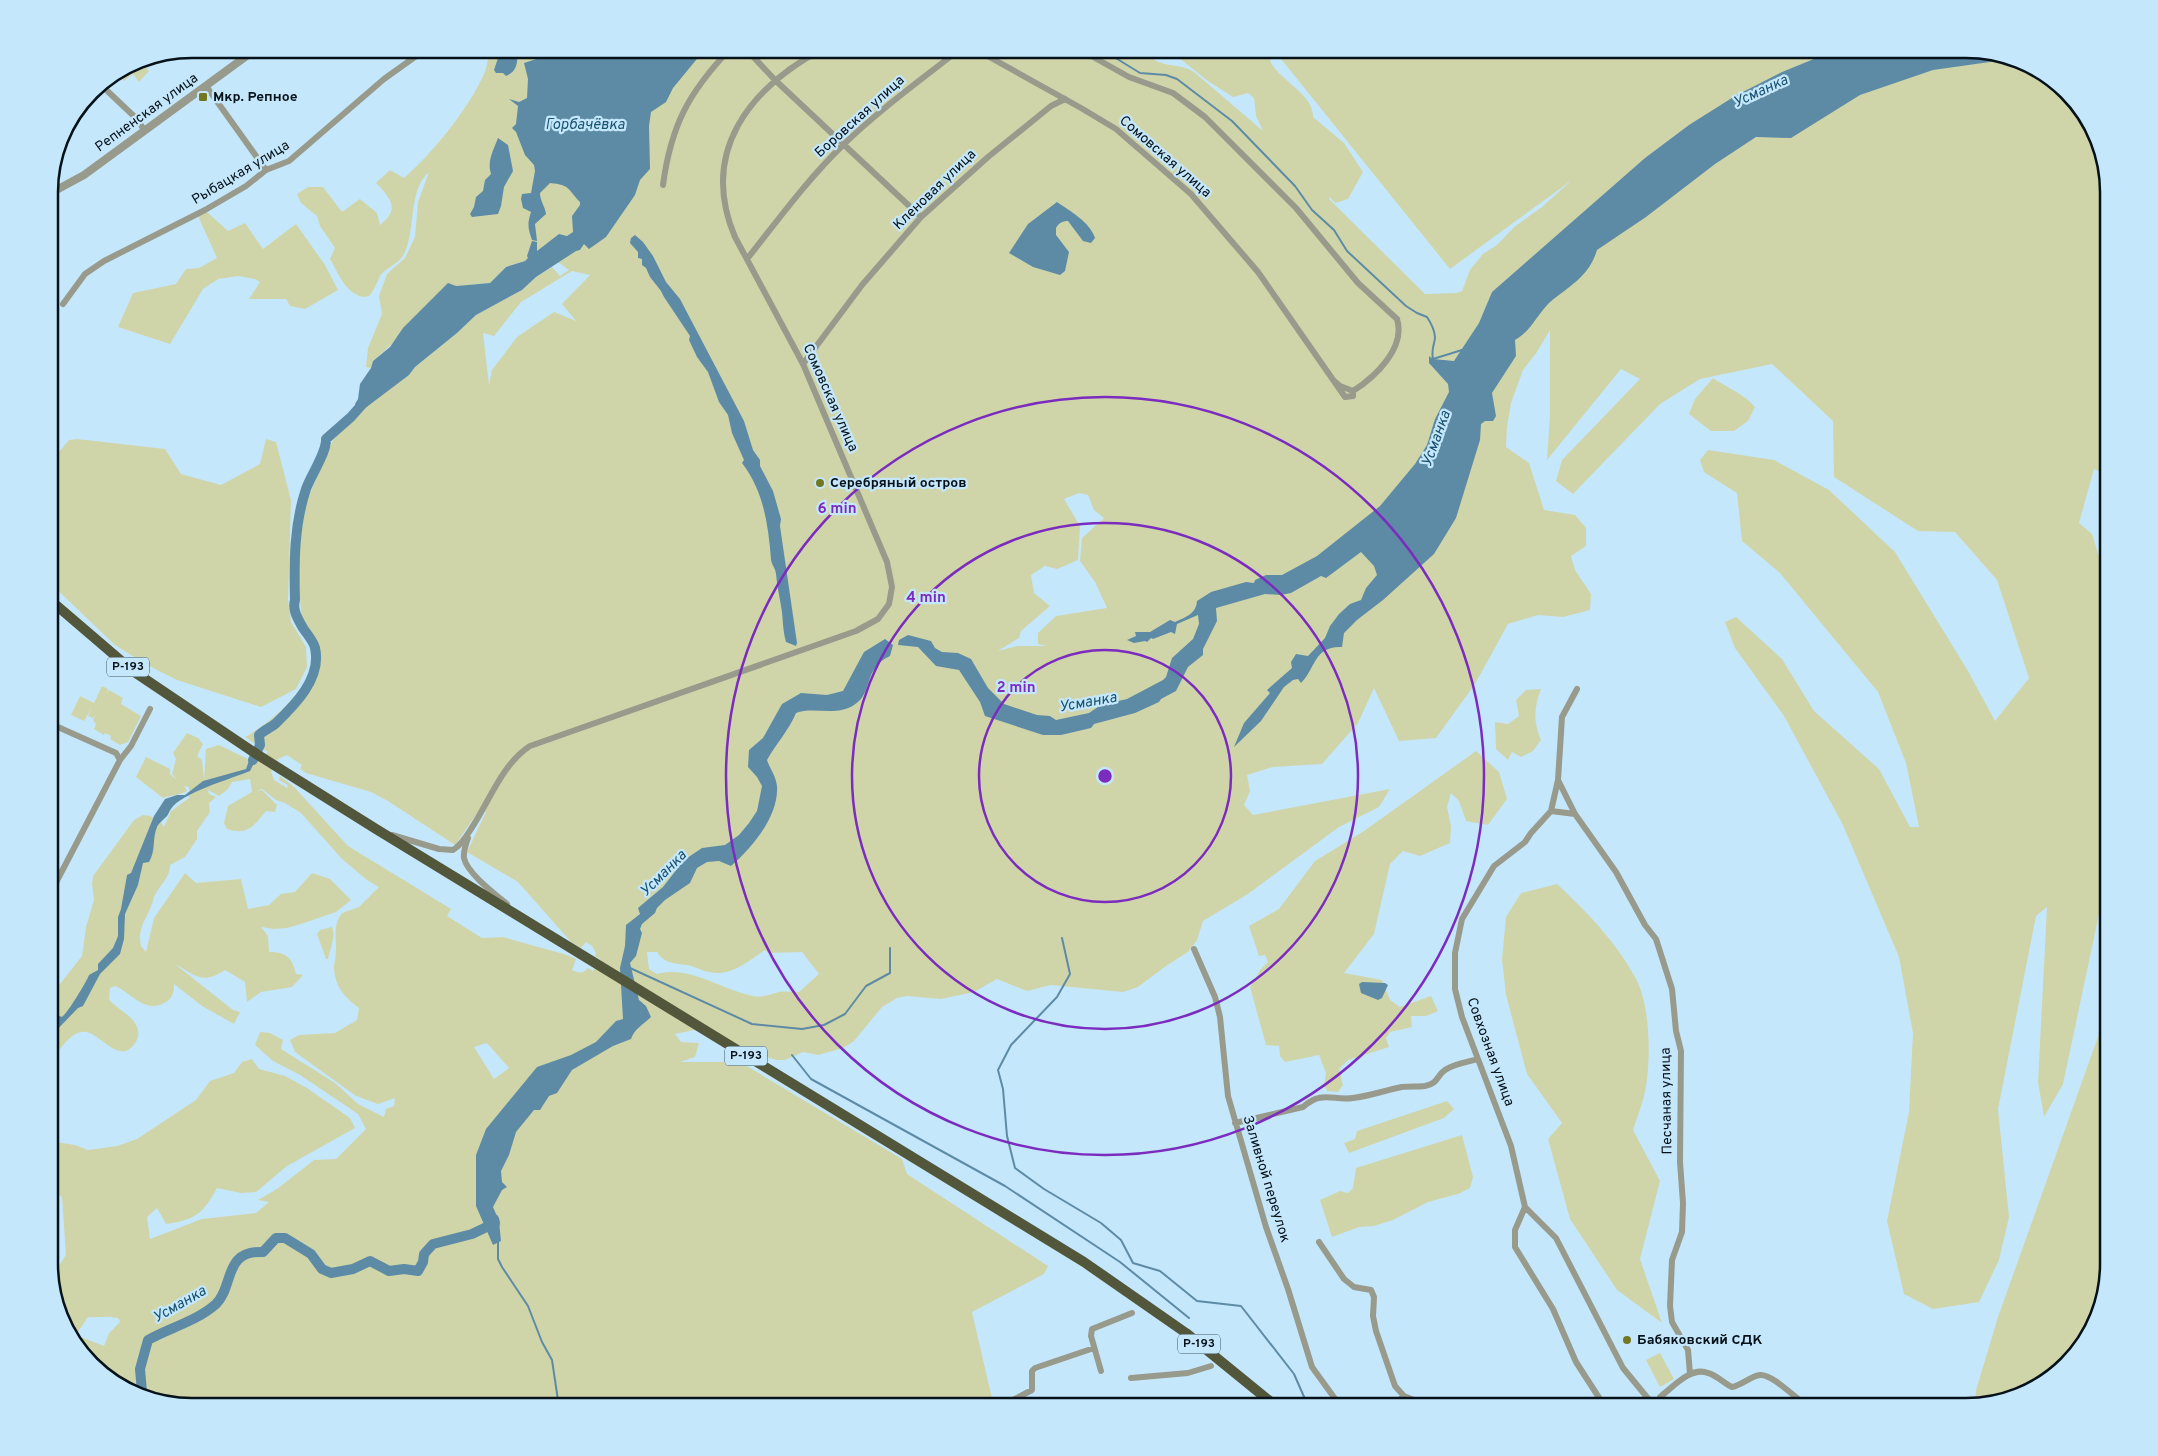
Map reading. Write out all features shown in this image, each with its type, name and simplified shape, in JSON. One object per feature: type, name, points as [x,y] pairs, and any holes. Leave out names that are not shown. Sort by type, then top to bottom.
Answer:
[{"type":"highway","name":"Р-193","points":[[58,607],[133,671],[213,726],[376,829],[917,1161],[1026,1225],[1118,1284],[1186,1333],[1266,1398]]},
{"type":"street","name":"Репненская улица","points":[[58,189],[84,174],[244,58]]},
{"type":"street","name":"Рыбацкая улица","points":[[63,304],[85,274],[104,262],[205,210],[246,186],[266,170],[289,161],[384,79],[413,58]]},
{"type":"street","points":[[663,185],[673,139],[682,116],[702,80],[722,58]]},
{"type":"street","points":[[754,58],[843,145],[921,217]]},
{"type":"street","name":"Сомовская улица","points":[[481,812],[513,762],[523,751],[534,744],[847,634],[871,624],[885,611],[892,592],[887,562],[803,364],[734,237],[722,195],[722,170],[732,137],[746,112],[752,103],[775,80],[807,58]]},
{"type":"street","name":"Боровская улица","points":[[747,259],[797,195],[843,145],[895,99],[948,58]]},
{"type":"street","name":"Сомовская улица","points":[[991,58],[1116,129],[1191,194],[1258,272],[1345,398],[1353,396],[1353,391],[1380,369],[1390,355],[1397,336],[1397,319],[1351,275],[1279,191],[1233,143],[1195,108],[1166,90],[1129,77],[1095,58]]},
{"type":"street","points":[[206,86],[266,170]]},
{"type":"street","points":[[105,89],[138,120],[144,130]]},
{"type":"street","name":"Кленовая улица","points":[[803,364],[862,285],[921,217],[995,151],[1050,106],[1065,99]]},
{"type":"street","points":[[1576,814],[1551,811],[1558,780],[1562,717],[1577,689]]},
{"type":"street","points":[[58,879],[120,760],[131,746],[150,709]]},
{"type":"street","points":[[58,727],[116,753],[120,760]]},
{"type":"street","name":"Песчаная улица","points":[[1558,780],[1576,814],[1616,872],[1645,925],[1656,938],[1672,989],[1676,1031],[1681,1051],[1680,1162],[1683,1202],[1682,1232],[1672,1260],[1670,1306],[1672,1322],[1688,1350],[1690,1374]]},
{"type":"street","name":"Совхозная улица","points":[[1525,1207],[1511,1146],[1462,1017],[1455,989],[1455,953],[1462,919],[1489,871],[1525,842],[1551,811]]},
{"type":"street","points":[[376,829],[420,845],[451,851],[460,844],[481,812]]},
{"type":"street","points":[[481,812],[465,846],[465,861],[487,887],[531,924]]},
{"type":"street","name":"Заливной переулок","points":[[1194,950],[1215,997],[1220,1017],[1228,1096],[1266,1227],[1312,1367],[1334,1398]]},
{"type":"street","points":[[1235,1123],[1303,1107],[1309,1102],[1322,1097],[1336,1096],[1348,1099],[1400,1087],[1423,1086],[1434,1083],[1443,1071],[1448,1068],[1478,1059]]},
{"type":"street","points":[[1599,1398],[1576,1362],[1553,1309],[1516,1247],[1515,1230],[1525,1207],[1556,1238],[1623,1368],[1651,1398]]},
{"type":"street","points":[[1319,1242],[1344,1279],[1354,1287],[1371,1290],[1374,1297],[1373,1316],[1376,1331],[1395,1386],[1404,1396],[1409,1398]]},
{"type":"street","points":[[1100,1371],[1091,1336],[1092,1329],[1132,1313]]},
{"type":"street","points":[[1017,1398],[1032,1390],[1031,1374],[1034,1368],[1094,1348]]},
{"type":"street","points":[[1131,1378],[1188,1373],[1211,1366]]},
{"type":"street","points":[[1660,1398],[1690,1374],[1708,1372],[1732,1387],[1758,1375],[1770,1377],[1797,1398]]},
{"type":"green space","points":[[488,58],[1179,58],[1270,58],[1270,61],[1282,76],[1306,99],[1311,107],[1313,117],[1344,143],[1363,172],[1348,199],[1335,203],[1330,197],[1329,199],[1425,294],[1457,293],[1462,291],[1470,270],[1483,254],[1497,245],[1514,227],[1542,207],[1572,180],[1450,269],[1280,58],[1966,58],[1984,59],[2010,65],[2026,71],[2055,91],[2073,110],[2090,140],[2096,157],[2100,192],[2100,472],[2094,469],[2079,523],[2092,534],[2100,559],[2100,909],[2063,1084],[2044,1117],[2038,1082],[2047,907],[2036,916],[1998,1109],[2009,1217],[1999,1260],[1979,1302],[1933,1309],[1904,1294],[1887,1221],[1909,1112],[1913,1033],[1899,957],[1842,823],[1784,716],[1735,648],[1725,622],[1736,617],[1782,659],[1814,711],[1879,769],[1910,827],[1919,827],[1906,763],[1878,692],[1780,573],[1742,541],[1737,493],[1704,472],[1700,460],[1708,450],[1774,460],[1829,490],[1895,552],[1968,671],[1995,721],[2029,678],[1997,580],[1955,532],[1918,531],[1834,477],[1833,421],[1772,364],[1700,379],[1660,404],[1573,494],[1556,481],[1562,460],[1640,379],[1621,369],[1547,460],[1550,415],[1550,330],[1537,352],[1523,370],[1511,403],[1506,447],[1529,463],[1544,510],[1575,515],[1586,528],[1586,546],[1571,556],[1575,570],[1591,594],[1590,610],[1563,617],[1538,615],[1508,624],[1475,684],[1436,738],[1399,741],[1374,688],[1358,723],[1322,764],[1273,767],[1247,775],[1250,791],[1244,805],[1253,815],[1390,789],[1379,807],[1339,827],[1248,894],[1203,921],[1197,940],[1188,952],[1138,987],[1123,992],[1051,985],[1027,991],[997,979],[974,992],[941,999],[907,996],[897,998],[882,1007],[854,1041],[843,1048],[818,1055],[803,1052],[785,1060],[776,1060],[737,1044],[694,1030],[675,1034],[681,1042],[699,1043],[695,1057],[680,1062],[740,1062],[902,1159],[907,1174],[1048,1266],[1044,1274],[972,1312],[992,1398],[192,1398],[157,1394],[140,1388],[125,1381],[103,1365],[78,1336],[104,1346],[109,1333],[120,1322],[119,1319],[88,1317],[77,1334],[68,1316],[60,1291],[58,1267],[66,1255],[62,1197],[58,1194],[58,1142],[75,1145],[88,1150],[117,1146],[137,1139],[196,1100],[210,1081],[234,1073],[242,1062],[252,1059],[259,1069],[285,1076],[307,1088],[350,1118],[355,1128],[287,1166],[256,1192],[241,1193],[217,1188],[207,1204],[197,1214],[191,1218],[166,1224],[157,1208],[147,1217],[150,1239],[202,1219],[256,1213],[269,1202],[258,1200],[277,1189],[314,1160],[336,1159],[366,1129],[358,1114],[300,1075],[273,1061],[255,1045],[260,1032],[270,1033],[283,1040],[281,1049],[335,1083],[358,1104],[384,1117],[386,1109],[394,1106],[395,1098],[378,1104],[356,1096],[295,1052],[290,1040],[299,1035],[335,1033],[357,1020],[359,1008],[344,995],[334,973],[336,926],[342,913],[359,907],[379,887],[367,880],[342,859],[301,813],[276,800],[262,789],[256,791],[262,790],[277,805],[275,812],[266,811],[254,825],[245,830],[234,831],[227,829],[224,823],[228,806],[252,792],[250,779],[232,782],[228,789],[219,796],[208,790],[209,794],[216,797],[209,803],[210,812],[197,831],[197,839],[185,857],[170,865],[168,874],[156,893],[143,924],[140,934],[141,946],[146,952],[154,918],[185,873],[196,883],[241,879],[248,909],[269,905],[281,894],[295,892],[312,873],[330,879],[351,900],[336,912],[304,923],[287,928],[261,927],[268,936],[269,952],[284,954],[292,963],[296,974],[303,975],[292,987],[261,992],[247,1002],[245,982],[225,970],[217,975],[205,978],[194,975],[175,964],[233,1010],[240,1012],[234,1024],[202,1006],[174,984],[171,997],[157,1006],[144,1004],[115,986],[110,988],[109,999],[133,1021],[138,1029],[137,1040],[130,1048],[124,1051],[117,1050],[88,1032],[81,1032],[71,1037],[58,1052],[58,987],[82,956],[86,927],[94,900],[93,876],[134,820],[143,815],[150,816],[160,821],[164,827],[171,811],[189,798],[189,787],[184,786],[187,791],[185,792],[163,798],[136,777],[146,757],[170,769],[170,774],[177,780],[172,774],[176,759],[173,753],[187,733],[198,738],[203,744],[197,756],[202,760],[204,780],[206,749],[219,745],[256,763],[268,752],[245,737],[257,730],[286,706],[319,665],[318,649],[301,616],[298,555],[306,503],[333,440],[368,405],[409,375],[415,367],[476,315],[522,290],[536,277],[552,267],[560,276],[569,270],[540,249],[525,261],[506,267],[490,283],[456,286],[373,361],[371,368],[366,367],[368,348],[382,314],[379,296],[387,274],[405,258],[415,237],[418,202],[429,172],[422,180],[418,190],[410,235],[403,256],[382,273],[369,296],[363,297],[356,295],[343,282],[330,259],[335,248],[320,226],[317,216],[301,203],[297,194],[308,187],[323,187],[342,212],[360,199],[377,213],[380,225],[392,209],[389,199],[376,183],[390,170],[404,178],[415,168],[449,130],[469,101],[485,71]],"holes":[[[1179,58],[1208,81],[1233,97],[1248,93],[1254,98],[1256,116],[1263,131],[1194,72],[1184,67],[1163,64],[1153,59]],[[572,271],[590,275],[562,304],[576,321],[554,312],[517,337],[492,370],[489,385],[483,333],[494,336],[521,302]],[[1079,493],[1088,495],[1094,510],[1104,518],[1082,538],[1080,561],[1095,582],[1107,608],[1056,616],[1038,633],[1038,644],[1046,646],[1017,646],[998,651],[1019,638],[1021,631],[1050,606],[1034,593],[1031,575],[1045,566],[1057,569],[1078,560],[1080,526],[1064,499]],[[287,755],[302,765],[300,769],[306,773],[371,792],[455,845],[480,809],[486,812],[467,852],[518,882],[572,943],[581,948],[586,942],[592,946],[596,953],[595,956],[601,960],[593,971],[588,968],[578,972],[572,970],[576,959],[567,955],[503,937],[482,938],[447,916],[451,909],[348,846],[294,787],[280,776],[279,780],[288,785],[287,788],[274,780],[271,772],[278,759]],[[765,950],[768,953],[802,952],[819,974],[799,992],[782,992],[757,996],[741,993],[693,975],[669,972],[657,974],[649,969],[647,952],[657,952],[663,959],[670,962],[717,973],[739,967]],[[487,1043],[509,1068],[494,1079],[474,1047]]]},
{"type":"green space","points":[[145,66],[149,71],[139,82],[133,74],[124,81],[121,77],[140,68]]},
{"type":"green space","points":[[207,212],[228,231],[245,223],[263,249],[296,224],[325,265],[338,290],[305,309],[290,306],[286,299],[249,299],[260,282],[255,279],[238,276],[218,279],[203,289],[170,344],[118,327],[133,293],[176,284],[186,269],[199,268],[217,258],[198,216]]},
{"type":"green space","points":[[1713,378],[1742,395],[1755,407],[1748,421],[1734,431],[1711,431],[1689,414],[1695,399]]},
{"type":"green space","points":[[77,439],[165,449],[181,474],[221,485],[260,464],[266,439],[276,442],[291,500],[288,600],[291,622],[306,647],[307,667],[296,689],[261,707],[177,680],[147,665],[115,645],[58,591],[58,453],[69,440]]},
{"type":"green space","points":[[102,686],[108,689],[107,693],[109,690],[123,698],[121,704],[141,716],[128,742],[120,745],[110,739],[111,736],[105,733],[104,735],[94,729],[96,724],[93,720],[95,716],[93,718],[88,716],[92,707],[84,721],[71,715],[80,696],[94,703]]},
{"type":"green space","points":[[1541,689],[1535,714],[1541,740],[1533,751],[1521,757],[1512,752],[1508,760],[1496,749],[1495,722],[1508,724],[1519,716],[1516,700],[1526,690]]},
{"type":"green space","points":[[1476,751],[1499,772],[1507,799],[1488,825],[1466,821],[1459,801],[1451,793],[1447,807],[1451,826],[1450,843],[1420,856],[1403,851],[1390,864],[1374,934],[1344,973],[1382,980],[1390,1000],[1400,1007],[1431,996],[1438,1011],[1426,1016],[1411,1016],[1412,1027],[1390,1032],[1386,1038],[1389,1047],[1348,1060],[1339,1069],[1343,1085],[1338,1092],[1327,1091],[1324,1085],[1326,1073],[1319,1055],[1285,1062],[1280,1056],[1279,1046],[1266,1045],[1250,987],[1260,970],[1268,962],[1265,955],[1259,956],[1249,926],[1279,909],[1315,861],[1364,831]]},
{"type":"green space","points":[[1557,884],[1610,939],[1635,977],[1644,1001],[1649,1045],[1648,1074],[1644,1097],[1633,1130],[1660,1181],[1640,1259],[1662,1323],[1617,1290],[1570,1219],[1548,1139],[1562,1123],[1527,1074],[1506,995],[1502,959],[1506,917],[1521,893]]},
{"type":"green space","points":[[332,927],[333,939],[328,959],[326,959],[317,934],[320,930]]},
{"type":"green space","points":[[2100,1031],[2100,1264],[2096,1299],[2090,1316],[2083,1331],[2067,1353],[2041,1376],[2018,1388],[2001,1394],[1976,1397],[1976,1390],[1998,1317]]},
{"type":"green space","points":[[1447,1101],[1454,1109],[1444,1118],[1349,1153],[1344,1143],[1355,1139],[1357,1131]]},
{"type":"green space","points":[[1462,1135],[1473,1177],[1470,1188],[1458,1194],[1428,1202],[1393,1220],[1374,1226],[1359,1227],[1332,1237],[1320,1200],[1340,1191],[1348,1193],[1353,1188],[1356,1168]]},
{"type":"green space","points":[[1660,1353],[1674,1379],[1660,1387],[1646,1360]]},
{"type":"water","points":[[498,58],[517,58],[516,67],[506,76],[503,73],[496,73],[494,70]]},
{"type":"water","name":"Горбачёвка","points":[[540,58],[698,58],[673,88],[666,102],[651,112],[649,126],[650,169],[640,180],[635,195],[606,237],[589,249],[584,244],[580,250],[536,277],[522,290],[476,315],[415,367],[409,375],[360,412],[355,404],[358,399],[360,384],[371,368],[373,361],[390,347],[403,328],[448,283],[456,286],[490,283],[506,267],[525,261],[528,258],[532,241],[537,242],[537,251],[559,234],[567,236],[573,232],[572,216],[580,202],[565,186],[550,183],[540,193],[546,214],[535,224],[537,241],[532,240],[528,226],[531,212],[523,208],[521,199],[522,194],[531,193],[535,171],[534,165],[525,155],[516,132],[512,128],[516,124],[518,106],[509,99],[519,102],[527,98],[528,79],[524,63]]},
{"type":"water","points":[[1816,58],[1966,58],[1996,61],[1933,70],[1860,95],[1791,138],[1756,137],[1715,164],[1646,217],[1597,250],[1584,274],[1549,303],[1530,328],[1515,340],[1516,356],[1492,393],[1496,416],[1493,421],[1485,421],[1481,424],[1480,440],[1456,518],[1434,554],[1344,633],[1342,647],[1325,650],[1316,659],[1301,683],[1298,679],[1293,680],[1284,687],[1261,721],[1234,747],[1244,723],[1270,693],[1267,690],[1292,668],[1291,662],[1296,654],[1308,656],[1325,638],[1330,626],[1339,614],[1350,604],[1361,600],[1366,588],[1377,575],[1374,566],[1361,552],[1326,578],[1321,576],[1291,593],[1281,595],[1265,594],[1216,608],[1217,621],[1203,649],[1203,655],[1188,667],[1176,691],[1159,702],[1135,713],[1094,724],[1091,728],[1061,735],[1043,735],[985,716],[980,702],[959,670],[936,666],[918,647],[898,645],[899,640],[908,635],[931,641],[935,648],[942,652],[958,653],[971,659],[988,688],[1004,704],[1037,715],[1050,716],[1056,720],[1089,713],[1101,705],[1127,699],[1163,680],[1166,677],[1172,658],[1193,639],[1199,624],[1198,615],[1177,624],[1175,634],[1171,632],[1153,639],[1151,638],[1147,642],[1134,643],[1127,640],[1136,636],[1135,632],[1150,632],[1170,620],[1175,622],[1187,617],[1195,609],[1197,601],[1211,592],[1246,582],[1254,583],[1255,580],[1266,575],[1282,575],[1317,556],[1380,506],[1415,464],[1427,445],[1435,419],[1449,392],[1448,384],[1429,363],[1429,356],[1433,359],[1454,361],[1479,323],[1492,292],[1645,158],[1689,125],[1735,96],[1782,72]]},
{"type":"water","points":[[498,138],[508,145],[513,171],[504,187],[498,214],[472,217],[470,214],[476,197],[483,191],[485,180],[491,174],[490,160]]},
{"type":"water","points":[[1057,202],[1084,222],[1095,238],[1091,243],[1083,241],[1068,221],[1058,225],[1056,235],[1069,252],[1065,271],[1060,275],[1033,267],[1009,253],[1028,224]]},
{"type":"water","points":[[635,235],[643,242],[653,256],[666,282],[680,299],[744,421],[753,450],[760,460],[760,466],[773,491],[781,519],[780,526],[796,646],[786,642],[776,572],[771,561],[764,509],[755,485],[742,463],[744,460],[732,433],[728,415],[719,402],[708,372],[697,357],[689,340],[690,336],[650,277],[646,268],[642,265],[642,259],[638,258],[638,252],[630,243],[631,238]]},
{"type":"water","points":[[885,639],[893,645],[890,656],[875,667],[864,694],[854,705],[840,710],[810,710],[796,713],[767,760],[777,786],[776,797],[774,809],[769,820],[755,841],[731,866],[719,861],[707,862],[697,868],[690,883],[665,900],[655,913],[642,924],[640,929],[642,933],[636,956],[630,963],[639,1000],[646,1006],[651,1017],[637,1029],[631,1039],[613,1046],[572,1070],[557,1093],[549,1096],[540,1110],[534,1110],[516,1132],[509,1155],[501,1171],[502,1182],[507,1187],[502,1190],[493,1207],[499,1221],[501,1241],[493,1245],[476,1206],[476,1155],[486,1129],[537,1067],[571,1055],[596,1042],[616,1021],[623,1019],[620,968],[625,946],[626,925],[640,914],[638,908],[663,887],[684,860],[702,848],[725,845],[739,835],[749,823],[757,811],[762,786],[748,767],[749,750],[763,738],[782,704],[801,693],[827,695],[843,691],[864,652]]},
{"type":"water","points":[[250,758],[255,761],[250,771],[195,792],[176,803],[158,826],[151,858],[149,862],[143,863],[138,885],[125,914],[124,939],[120,954],[100,974],[83,1006],[78,1008],[58,1029],[58,1015],[62,1017],[65,1015],[89,975],[98,970],[98,964],[113,948],[118,936],[118,917],[127,875],[131,873],[154,816],[165,799],[177,795],[185,795],[203,781],[246,769]]},
{"type":"water","points":[[1362,982],[1385,983],[1388,985],[1382,998],[1378,1000],[1361,993],[1359,984]]},
{"type":"waterway","points":[[1116,58],[1140,73],[1166,75],[1177,79],[1232,121],[1295,186],[1312,210],[1334,230],[1347,251],[1406,306],[1427,317],[1435,335],[1432,351],[1433,359],[1462,350]]},
{"type":"waterway","points":[[253,760],[260,745],[259,735],[275,724],[298,700],[315,670],[314,646],[299,621],[294,607],[295,558],[299,516],[306,489],[321,457],[326,439],[351,417],[366,400]]},
{"type":"waterway","points":[[1062,938],[1070,974],[1057,997],[1011,1045],[998,1070],[1003,1089],[1007,1136],[1015,1168],[1044,1189],[1101,1223],[1121,1240],[1133,1263],[1160,1271],[1197,1301],[1241,1306],[1294,1374],[1305,1398]]},
{"type":"waterway","points":[[630,968],[752,1024],[802,1029],[824,1025],[845,1014],[866,986],[890,973],[890,948]]},
{"type":"waterway","points":[[792,1055],[811,1079],[1005,1186],[1120,1262],[1189,1318]]},
{"type":"waterway","name":"Усманка","points":[[142,1389],[140,1369],[148,1340],[192,1320],[216,1304],[222,1297],[235,1263],[241,1257],[250,1253],[263,1252],[276,1238],[285,1238],[311,1254],[322,1269],[331,1273],[353,1269],[370,1261],[389,1271],[404,1269],[418,1271],[423,1262],[424,1254],[433,1244],[472,1234],[495,1223],[494,1219]]},
{"type":"waterway","points":[[498,1242],[498,1259],[528,1306],[542,1342],[552,1360],[558,1398]]},
{"type":"place","name":"Мкр. Репное","points":[[203,97]]},
{"type":"place","name":"Серебряный остров","points":[[820,483]]},
{"type":"place","name":"Бабяковский СДК","points":[[1627,1340]]}]
